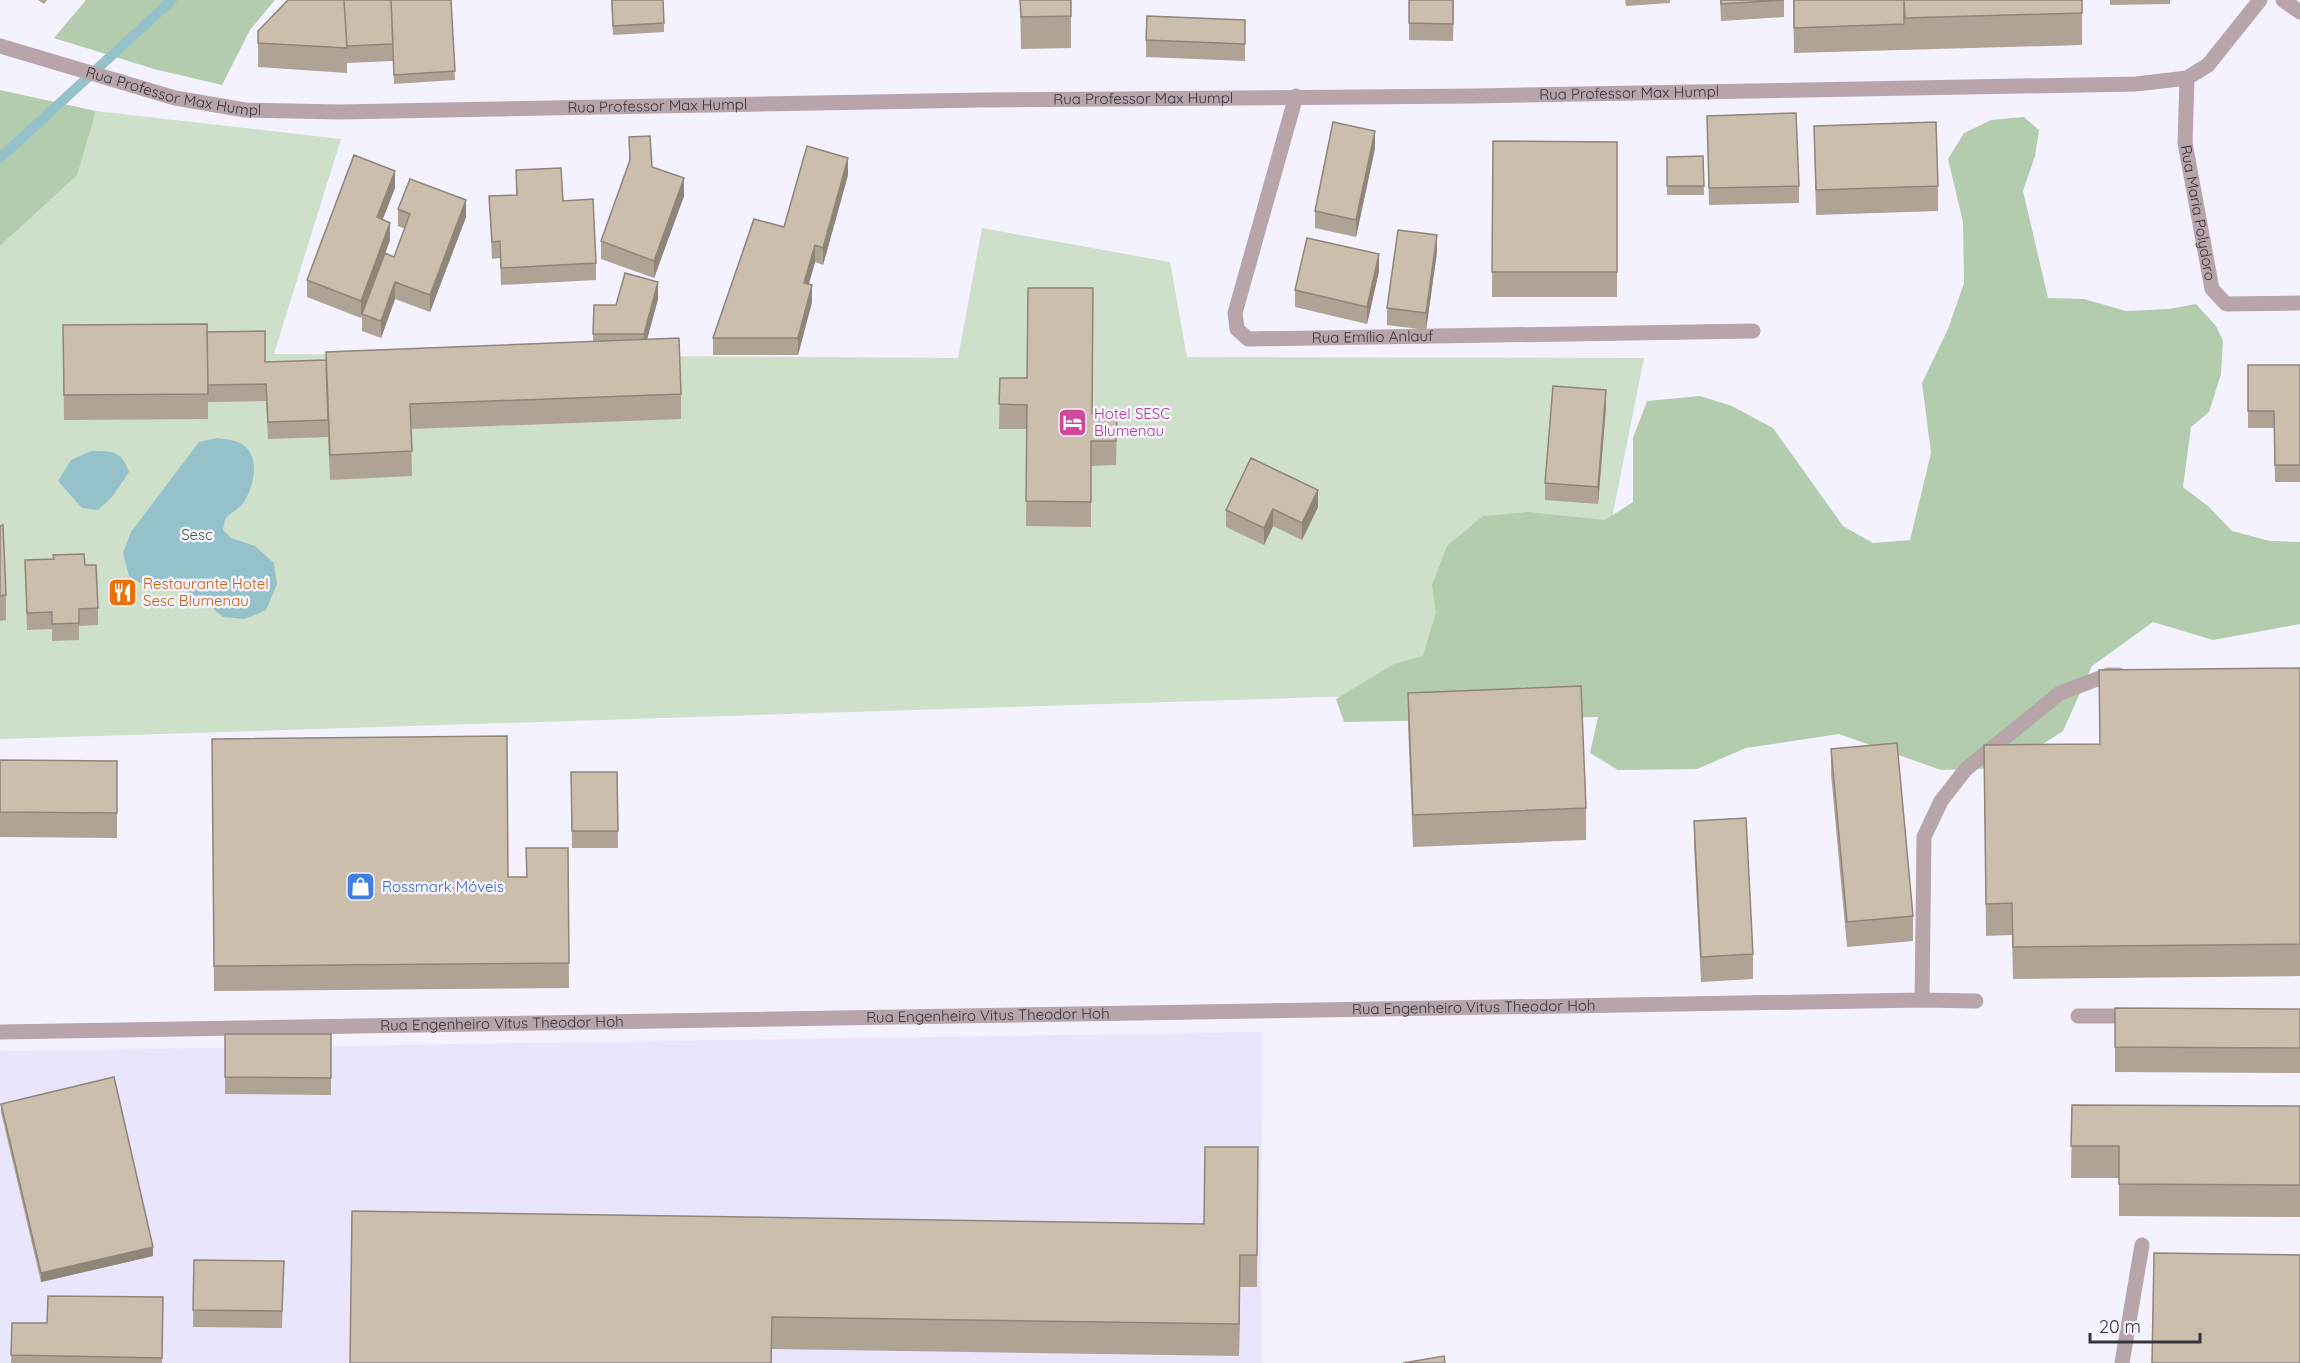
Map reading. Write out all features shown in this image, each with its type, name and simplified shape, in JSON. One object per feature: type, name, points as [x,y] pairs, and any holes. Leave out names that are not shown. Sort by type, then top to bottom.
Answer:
[{"type":"street","name":"Rua Professor Max Humpl","points":[[0,46],[175,98],[245,110],[340,112],[1296,96],[1486,96],[2136,84],[2187,78],[2208,65],[2260,0]]},
{"type":"street","points":[[2283,0],[2300,12]]},
{"type":"street","name":"Rua Maria Polydoro","points":[[2187,78],[2186,143],[2212,289],[2226,304],[2300,303]]},
{"type":"street","name":"Rua Emílio Anlauf","points":[[1296,96],[1235,313],[1238,329],[1248,339],[1753,331]]},
{"type":"street","points":[[1922,1000],[1924,837],[1941,801],[1966,770],[2060,693],[2108,675],[2131,675]]},
{"type":"street","name":"Rua Engenheiro Vitus Theodor Hoh","points":[[0,1032],[1922,1000],[1976,1001]]},
{"type":"street","points":[[2078,1016],[2148,1016]]},
{"type":"street","points":[[2122,1363],[2142,1245]]},
{"type":"shaded area","points":[[1262,1032],[1261,1363],[0,1363],[0,1051]]},
{"type":"green space","points":[[86,0],[275,0],[250,30],[222,85],[154,69],[54,38]]},
{"type":"green space","points":[[0,90],[96,111],[77,175],[0,246]]},
{"type":"green space","name":"Sesc","points":[[96,111],[341,139],[274,354],[958,358],[982,228],[1170,262],[1187,357],[1644,358],[1578,689],[0,739],[0,246],[12,235]]},
{"type":"green space","points":[[2024,117],[2039,130],[2035,156],[2023,191],[2048,298],[2084,299],[2126,311],[2169,309],[2196,304],[2216,326],[2223,341],[2221,374],[2209,412],[2191,427],[2183,487],[2209,507],[2232,531],[2270,541],[2300,542],[2300,624],[2213,640],[2153,622],[2092,666],[2063,731],[2006,768],[1941,770],[1839,734],[1746,748],[1697,769],[1618,770],[1590,753],[1598,717],[1344,722],[1336,699],[1394,664],[1423,656],[1436,612],[1432,585],[1447,546],[1483,516],[1528,512],[1605,520],[1633,502],[1633,438],[1647,401],[1700,396],[1732,406],[1773,428],[1843,526],[1873,543],[1910,540],[1931,453],[1922,383],[1948,329],[1964,283],[1963,222],[1948,159],[1964,133],[1991,120]]},
{"type":"water","points":[[217,438],[240,443],[247,448],[254,463],[253,480],[247,497],[225,519],[223,530],[231,538],[255,546],[274,563],[277,584],[266,610],[245,619],[223,617],[204,601],[180,588],[144,585],[129,576],[123,553],[131,532],[199,442]]},
{"type":"water","points":[[91,451],[115,453],[123,459],[129,472],[113,496],[98,510],[82,508],[58,481],[71,460]]},
{"type":"building","points":[[288,0],[344,0],[347,48],[258,43],[258,31]]},
{"type":"building","points":[[344,0],[391,0],[393,44],[347,46]]},
{"type":"building","points":[[391,0],[451,0],[455,71],[394,75]]},
{"type":"building","points":[[612,0],[663,0],[664,23],[613,26]]},
{"type":"building","points":[[1020,0],[1071,0],[1071,16],[1021,17]]},
{"type":"building","points":[[1409,0],[1453,0],[1453,24],[1409,23]]},
{"type":"building","points":[[1721,0],[1784,0],[1721,4]]},
{"type":"building","points":[[1794,0],[1904,0],[1904,24],[1794,28]]},
{"type":"building","points":[[1904,0],[2082,0],[2082,13],[1905,18]]},
{"type":"building","points":[[1147,16],[1245,20],[1245,44],[1146,40]]},
{"type":"building","points":[[1796,113],[1799,186],[1709,188],[1707,116]]},
{"type":"building","points":[[1333,122],[1375,131],[1356,220],[1315,211]]},
{"type":"building","points":[[1936,122],[1938,186],[1816,190],[1814,126]]},
{"type":"building","points":[[650,136],[652,167],[684,178],[654,261],[601,241],[630,160],[629,137]]},
{"type":"building","points":[[1493,141],[1617,142],[1617,272],[1492,272]]},
{"type":"building","points":[[807,146],[848,158],[823,248],[815,245],[804,283],[812,285],[798,338],[713,338],[754,219],[784,227]]},
{"type":"building","points":[[354,155],[395,171],[377,217],[390,223],[361,301],[307,280]]},
{"type":"building","points":[[1703,156],[1704,186],[1667,186],[1667,157]]},
{"type":"building","points":[[561,168],[563,201],[593,199],[596,263],[501,268],[500,241],[492,242],[489,196],[517,195],[516,170]]},
{"type":"building","points":[[410,179],[466,200],[430,295],[395,282],[381,321],[362,314],[385,253],[394,257],[410,214],[398,209]]},
{"type":"building","points":[[1398,230],[1437,235],[1426,313],[1387,308]]},
{"type":"building","points":[[1307,238],[1379,254],[1367,307],[1295,290]]},
{"type":"building","points":[[625,273],[658,282],[644,334],[593,334],[594,305],[616,305]]},
{"type":"building","points":[[1028,288],[1093,288],[1092,414],[1117,414],[1116,441],[1091,441],[1091,502],[1026,501],[1027,405],[999,404],[1000,378],[1027,378]]},
{"type":"building","points":[[207,324],[208,394],[64,395],[63,325]]},
{"type":"building","points":[[265,331],[265,362],[326,360],[328,420],[268,422],[266,384],[208,385],[207,332]]},
{"type":"building","points":[[679,338],[681,394],[410,404],[412,451],[330,455],[326,352]]},
{"type":"building","points":[[2248,365],[2300,365],[2300,465],[2275,465],[2274,411],[2248,411]]},
{"type":"building","points":[[1553,386],[1606,390],[1598,487],[1545,483]]},
{"type":"building","points":[[1251,458],[1318,490],[1302,523],[1273,509],[1264,528],[1226,510]]},
{"type":"building","points":[[3,525],[6,595],[0,596],[0,526]]},
{"type":"building","points":[[84,554],[85,565],[96,565],[98,608],[79,609],[79,623],[52,624],[52,612],[27,613],[25,560],[54,559],[53,555]]},
{"type":"building","points":[[2300,668],[2300,944],[2013,947],[2012,903],[1986,904],[1984,745],[2100,744],[2099,670]]},
{"type":"building","points":[[1581,686],[1586,808],[1413,815],[1408,693]]},
{"type":"building","name":"Rossmark Móveis","points":[[507,736],[508,877],[527,877],[526,848],[568,848],[569,963],[214,966],[212,739]]},
{"type":"building","points":[[1897,743],[1913,916],[1847,922],[1831,749]]},
{"type":"building","points":[[0,760],[117,761],[117,813],[0,812]]},
{"type":"building","points":[[571,772],[617,772],[618,831],[572,831]]},
{"type":"building","points":[[1746,818],[1753,954],[1701,957],[1694,821]]},
{"type":"building","points":[[2115,1008],[2300,1009],[2300,1048],[2115,1047]]},
{"type":"building","points":[[225,1034],[331,1034],[331,1078],[225,1077]]},
{"type":"building","points":[[114,1077],[153,1247],[41,1273],[1,1104]]},
{"type":"building","points":[[2072,1105],[2300,1106],[2300,1185],[2119,1184],[2119,1146],[2071,1146]]},
{"type":"building","points":[[1205,1147],[1258,1147],[1257,1255],[1240,1255],[1239,1324],[772,1317],[771,1363],[350,1363],[352,1211],[1204,1224]]},
{"type":"building","points":[[2154,1253],[2300,1255],[2300,1363],[2152,1363]]},
{"type":"building","points":[[194,1260],[284,1261],[282,1311],[193,1310]]},
{"type":"building","points":[[48,1296],[163,1297],[162,1358],[11,1355],[12,1323],[47,1323]]},
{"type":"building","points":[[1444,1356],[1445,1363],[1403,1363]]},
{"type":"waterway","points":[[0,158],[172,0]]},
{"type":"place","name":"Hotel SESC Blumenau","points":[[1073,423]]},
{"type":"place","name":"Restaurante Hotel Sesc Blumenau","points":[[122,593]]},
{"type":"place","name":"Rossmark Móveis","points":[[361,887]]}]
